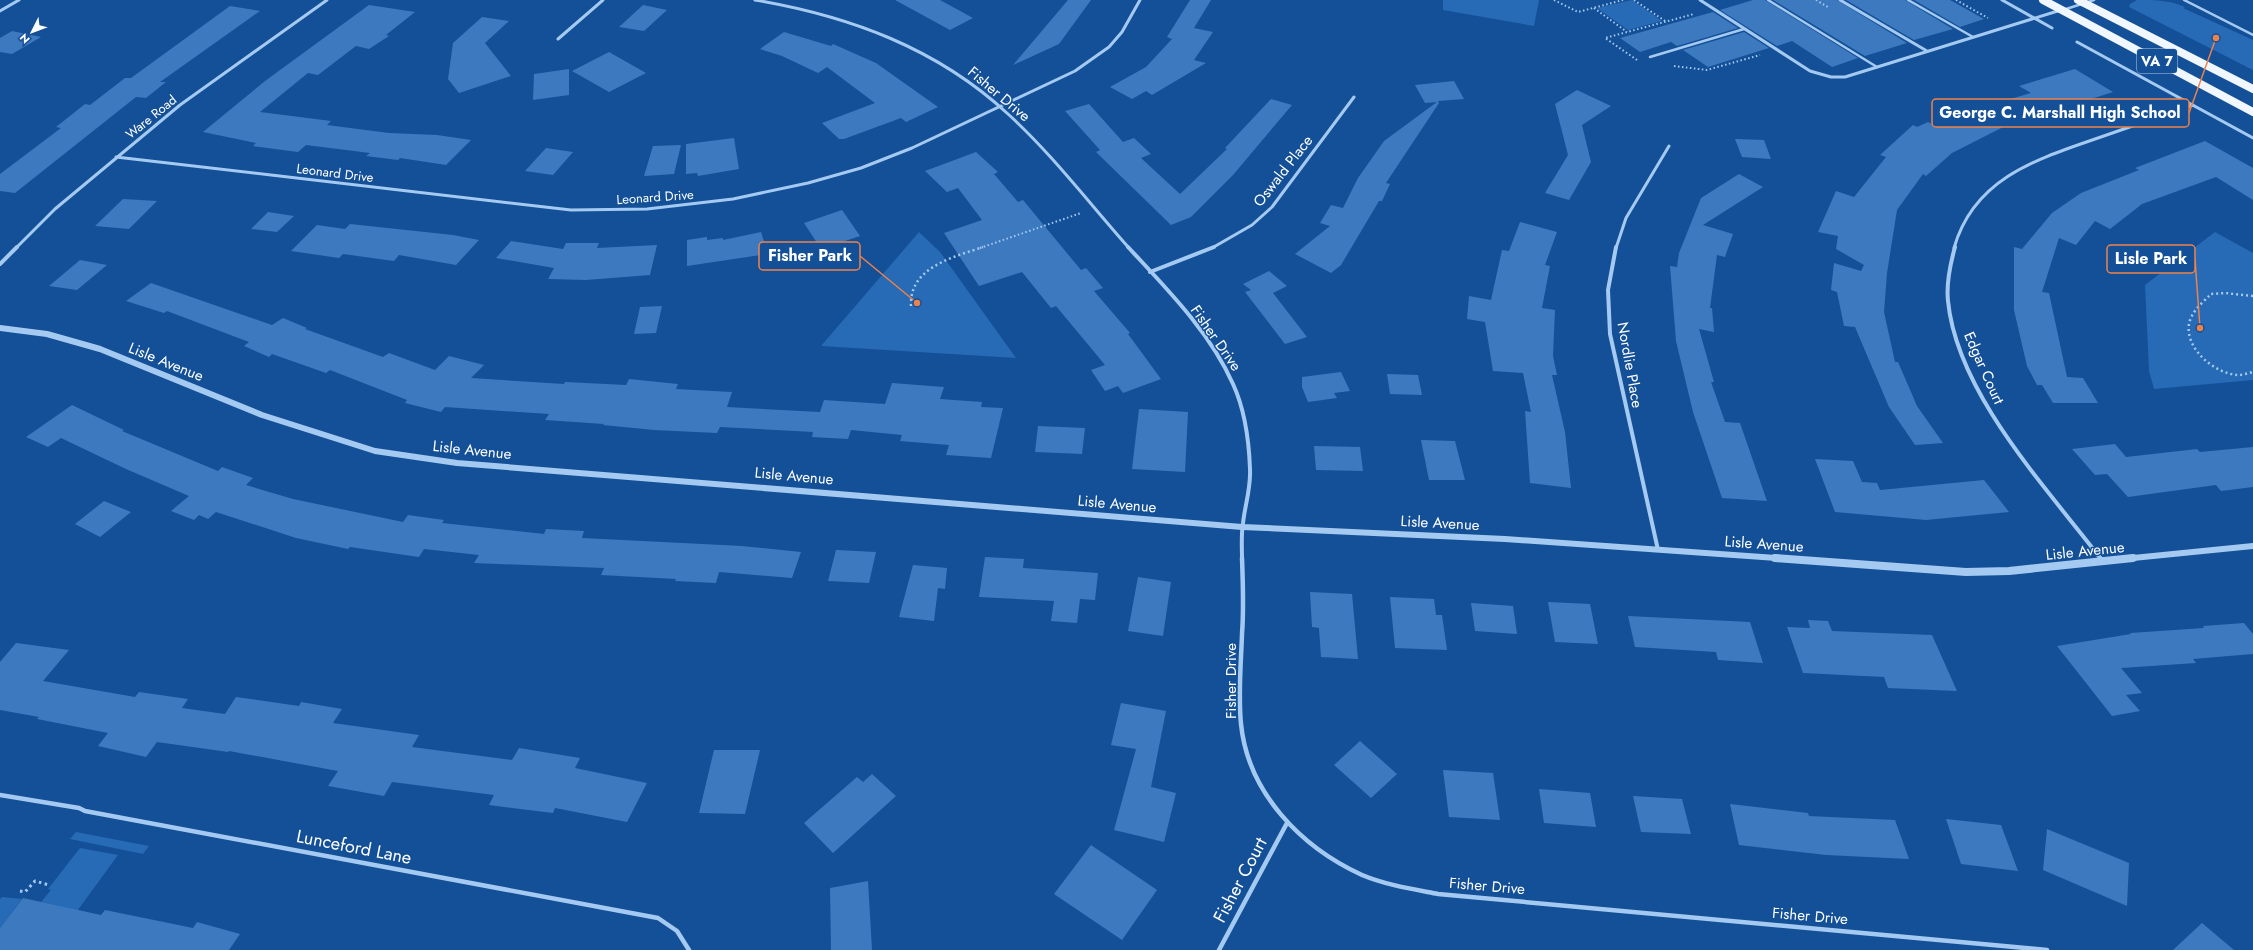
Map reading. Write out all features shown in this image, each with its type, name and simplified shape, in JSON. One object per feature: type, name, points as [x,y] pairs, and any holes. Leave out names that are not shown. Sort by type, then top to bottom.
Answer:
[{"type":"main road","name":"VA 7","points":[[2043,0],[2253,112]]},
{"type":"main road","name":"VA 7","points":[[2081,2],[2253,89]]},
{"type":"street","points":[[0,11],[19,0]]},
{"type":"street","name":"Ware Road","points":[[0,264],[55,209],[116,158],[223,73],[326,0]]},
{"type":"street","points":[[558,39],[603,0]]},
{"type":"street","name":"Fisher Drive","points":[[755,0],[810,10],[880,31],[933,58],[1000,106],[1150,272],[1216,354],[1233,383],[1239,398],[1248,445],[1250,483],[1242,528],[1244,589],[1241,702],[1243,739],[1253,772],[1268,800],[1286,823],[1314,848],[1345,867],[1387,884],[1438,894],[2047,950]]},
{"type":"street","name":"Leonard Drive","points":[[116,158],[571,210],[648,209],[733,199],[808,183],[861,168],[912,148],[1075,71],[1094,60],[1109,47],[1122,32],[1140,0]]},
{"type":"street","points":[[1700,0],[1810,71],[1817,74],[1845,77],[2062,10]]},
{"type":"street","points":[[1840,0],[1927,51]]},
{"type":"street","points":[[2002,0],[2052,28]]},
{"type":"street","points":[[2077,42],[2253,138]]},
{"type":"street","name":"Oswald Place","points":[[1150,272],[1199,254],[1227,241],[1252,225],[1272,207],[1354,97]]},
{"type":"street","name":"Edgar Court","points":[[2103,562],[1985,404],[1964,361],[1952,326],[1948,294],[1948,272],[1953,248],[1965,219],[1977,202],[1995,185],[2018,169],[2052,153],[2193,105]]},
{"type":"street","name":"Nordlie Place","points":[[1658,550],[1610,334],[1608,290],[1615,251],[1626,218],[1669,146]]},
{"type":"street","name":"Lisle Avenue","points":[[0,328],[47,334],[100,349],[262,415],[375,451],[465,463],[1242,528],[1505,539],[1966,572],[2009,571],[2253,546]]},
{"type":"street","name":"Lunceford Lane","points":[[0,795],[79,808],[101,814],[658,918],[673,925],[684,936],[689,950]]},
{"type":"street","name":"Fisher Court","points":[[1219,950],[1286,823]]},
{"type":"lane","points":[[1768,0],[1877,67]]},
{"type":"lane","points":[[1908,0],[1973,37]]},
{"type":"lane","points":[[2062,10],[2081,2],[2094,0]]},
{"type":"lane","points":[[2184,0],[2253,35]]},
{"type":"lane","points":[[1650,57],[1744,29]]},
{"type":"path","points":[[1554,0],[1578,12],[1623,0]]},
{"type":"path","points":[[1634,0],[1665,22]]},
{"type":"path","points":[[1956,0],[1992,20],[1961,30]]},
{"type":"path","points":[[1594,8],[1628,32]]},
{"type":"path","points":[[911,306],[910,293],[916,281],[928,270],[946,260],[1094,209]]},
{"type":"path","points":[[2253,296],[2225,293],[2211,294],[2197,309],[2189,325],[2192,346],[2211,364],[2224,372],[2239,375],[2253,372]]},
{"type":"path","points":[[20,891],[25,892],[35,881],[49,885]]},
{"type":"shaded area","points":[[1443,0],[1539,0],[1534,26],[1443,10]]},
{"type":"shaded area","points":[[1632,0],[1662,21],[1628,30],[1597,8]]},
{"type":"shaded area","points":[[2137,0],[2174,3],[2253,40],[2253,70],[2129,7],[2130,4]]},
{"type":"shaded area","points":[[919,232],[940,252],[1016,358],[821,346]]},
{"type":"shaded area","points":[[2215,232],[2253,253],[2253,380],[2154,389],[2149,371],[2145,285]]},
{"type":"shaded area","points":[[76,832],[149,846],[143,854],[70,839]]},
{"type":"shaded area","points":[[80,848],[118,855],[56,940],[43,939],[67,908],[41,902],[51,890],[48,889]]},
{"type":"shaded area","points":[[2,897],[22,899],[0,928],[0,899]]},
{"type":"building","points":[[895,0],[940,0],[973,18],[950,30]]},
{"type":"building","points":[[1068,0],[1091,0],[1059,44],[1013,65]]},
{"type":"building","points":[[1190,0],[1211,0],[1194,28],[1213,32],[1194,60],[1206,63],[1152,95],[1146,91],[1132,99],[1110,87],[1146,67],[1172,39],[1167,37]]},
{"type":"building","points":[[1753,0],[1765,0],[1858,58],[1832,67],[1792,41],[1777,46],[1720,10]]},
{"type":"building","points":[[1773,0],[1837,0],[1907,43],[1865,56]]},
{"type":"building","points":[[1846,0],[1905,0],[1953,29],[1914,40]]},
{"type":"building","points":[[1914,0],[1950,0],[1984,19],[1960,27]]},
{"type":"building","points":[[369,5],[415,12],[386,35],[389,36],[369,49],[356,46],[318,75],[308,73],[260,112],[331,121],[327,125],[389,133],[437,135],[471,140],[446,165],[400,158],[398,160],[366,156],[370,153],[306,145],[298,152],[253,146],[256,143],[203,132],[265,81]]},
{"type":"building","points":[[643,5],[667,10],[644,31],[619,27]]},
{"type":"building","points":[[230,6],[260,11],[160,82],[166,82],[146,98],[136,97],[15,193],[0,191],[0,174],[61,128],[56,127],[85,104],[90,105],[125,78],[131,78]]},
{"type":"building","points":[[1713,12],[1738,28],[1677,46],[1671,42],[1640,52],[1620,38]]},
{"type":"building","points":[[482,17],[509,21],[485,43],[511,76],[459,93],[448,79],[453,43]]},
{"type":"building","points":[[12,31],[41,37],[12,54],[0,52],[0,38]]},
{"type":"building","points":[[784,32],[831,46],[833,44],[876,63],[938,107],[906,122],[901,118],[844,139],[839,139],[822,123],[875,103],[827,67],[818,73],[782,56],[760,49]]},
{"type":"building","points":[[1744,32],[1769,48],[1708,67],[1683,50]]},
{"type":"building","points":[[609,52],[646,73],[609,92],[572,71]]},
{"type":"building","points":[[569,69],[569,95],[533,100],[534,74]]},
{"type":"building","points":[[2075,69],[2113,92],[2019,122],[2017,120],[1952,153],[1926,176],[1923,174],[1897,210],[1887,273],[1884,312],[1895,362],[1898,362],[1917,406],[1943,443],[1915,445],[1889,407],[1855,327],[1844,326],[1837,292],[1831,290],[1834,263],[1861,271],[1864,265],[1836,249],[1838,236],[1818,232],[1836,191],[1854,197],[1886,157],[1880,155],[1913,125],[1917,127],[1928,122],[1938,127],[1986,106],[2031,93],[2019,86]]},
{"type":"building","points":[[1454,81],[1464,99],[1438,101],[1439,103],[1386,183],[1390,184],[1382,201],[1379,201],[1341,265],[1331,273],[1295,254],[1330,226],[1320,223],[1331,205],[1343,208],[1358,178],[1384,141],[1437,102],[1425,103],[1415,85]]},
{"type":"building","points":[[1577,90],[1611,106],[1582,125],[1591,162],[1569,200],[1545,193],[1568,155],[1555,104]]},
{"type":"building","points":[[1271,99],[1292,105],[1233,175],[1191,217],[1171,225],[1096,152],[1100,150],[1065,111],[1089,104],[1123,142],[1134,138],[1151,154],[1141,158],[1180,194],[1227,149],[1225,148]]},
{"type":"building","points":[[734,138],[739,169],[698,176],[697,173],[686,174],[686,144]]},
{"type":"building","points":[[1735,139],[1764,140],[1771,159],[1742,157]]},
{"type":"building","points":[[2205,141],[2253,168],[2253,200],[2216,177],[2142,204],[2110,229],[2095,221],[2076,245],[2059,238],[2042,292],[2049,293],[2067,377],[2083,378],[2098,403],[2053,403],[2042,385],[2037,385],[2027,366],[2014,310],[2014,247],[2022,249],[2052,213],[2081,193],[2139,170],[2135,168]]},
{"type":"building","points":[[681,145],[674,174],[644,176],[653,146]]},
{"type":"building","points":[[546,148],[573,152],[553,175],[525,171]]},
{"type":"building","points":[[976,152],[998,172],[994,174],[1018,202],[1023,200],[1081,270],[1086,268],[1103,288],[1094,291],[1130,333],[1128,334],[1161,379],[1123,393],[1118,386],[1105,391],[1091,370],[1105,365],[1056,306],[1051,308],[1022,272],[979,286],[944,233],[982,220],[958,188],[947,192],[925,171]]},
{"type":"building","points":[[1739,174],[1763,187],[1703,225],[1733,234],[1725,257],[1717,255],[1710,308],[1712,308],[1714,332],[1699,329],[1714,382],[1711,382],[1725,422],[1740,423],[1767,501],[1722,498],[1693,412],[1676,341],[1670,266],[1677,267],[1679,253],[1701,198]]},
{"type":"building","points":[[123,199],[157,201],[129,229],[95,226]]},
{"type":"building","points":[[842,210],[860,236],[821,249],[804,223]]},
{"type":"building","points":[[268,212],[294,216],[277,232],[251,229]]},
{"type":"building","points":[[1520,222],[1557,232],[1545,265],[1550,266],[1542,308],[1555,310],[1553,356],[1557,375],[1552,375],[1565,432],[1571,488],[1530,483],[1525,411],[1531,412],[1523,373],[1493,371],[1485,322],[1467,319],[1469,296],[1491,300],[1502,250],[1509,251]]},
{"type":"building","points":[[350,224],[453,235],[479,240],[456,265],[399,255],[394,261],[343,254],[339,258],[291,251],[317,225],[345,229]]},
{"type":"building","points":[[761,232],[768,254],[687,266],[687,240],[707,237],[707,240],[723,238],[723,240]]},
{"type":"building","points":[[511,241],[563,249],[566,243],[599,243],[597,248],[657,245],[650,275],[586,280],[548,279],[554,268],[496,258]]},
{"type":"building","points":[[80,260],[107,265],[77,290],[49,286]]},
{"type":"building","points":[[1269,271],[1287,286],[1273,293],[1307,337],[1285,344],[1245,292],[1251,290],[1243,284]]},
{"type":"building","points":[[151,283],[272,325],[283,318],[307,328],[305,329],[383,357],[389,353],[435,370],[449,356],[484,365],[471,378],[564,384],[565,382],[626,385],[629,379],[678,384],[676,389],[732,392],[727,407],[820,412],[824,400],[885,404],[892,383],[944,387],[940,399],[982,402],[981,407],[1003,408],[991,458],[946,455],[949,445],[900,441],[902,435],[851,430],[848,439],[812,437],[813,432],[720,427],[717,433],[654,430],[603,425],[604,424],[545,420],[549,414],[445,407],[441,412],[405,403],[407,400],[330,370],[326,373],[272,354],[269,357],[244,346],[249,342],[167,311],[164,313],[126,301]]},
{"type":"building","points":[[662,306],[656,333],[634,334],[640,307]]},
{"type":"building","points":[[1341,372],[1350,391],[1334,393],[1337,398],[1308,402],[1302,387],[1302,377]]},
{"type":"building","points":[[1387,374],[1418,375],[1422,395],[1390,394]]},
{"type":"building","points":[[72,405],[124,430],[122,431],[218,471],[222,467],[253,478],[246,485],[293,499],[403,522],[408,515],[444,520],[442,523],[544,534],[546,529],[584,531],[582,538],[742,546],[801,552],[792,578],[719,572],[716,583],[675,581],[676,579],[601,575],[604,568],[474,563],[479,555],[424,549],[419,557],[350,547],[348,549],[296,538],[216,512],[208,519],[199,515],[194,520],[171,511],[189,496],[126,469],[61,438],[48,447],[26,437]]},
{"type":"building","points":[[1139,409],[1188,412],[1185,472],[1132,469]]},
{"type":"building","points":[[1038,426],[1085,428],[1082,454],[1035,452]]},
{"type":"building","points":[[1421,440],[1455,441],[1465,480],[1429,480]]},
{"type":"building","points":[[2115,444],[2126,457],[2197,449],[2200,452],[2253,447],[2253,487],[2221,491],[2216,485],[2128,497],[2107,474],[2095,475],[2072,449]]},
{"type":"building","points":[[1314,446],[1360,447],[1363,471],[1316,470]]},
{"type":"building","points":[[1815,459],[1853,461],[1862,482],[1877,483],[1880,490],[1984,480],[2009,512],[1926,520],[1835,512]]},
{"type":"building","points":[[104,501],[131,512],[100,537],[75,524]]},
{"type":"building","points":[[836,550],[876,552],[869,583],[828,581]]},
{"type":"building","points":[[985,557],[1024,559],[1023,568],[1098,573],[1095,600],[1080,599],[1077,623],[1051,621],[1054,601],[979,597]]},
{"type":"building","points":[[913,565],[947,568],[945,589],[938,588],[934,621],[899,617]]},
{"type":"building","points":[[1138,577],[1171,582],[1163,636],[1128,631]]},
{"type":"building","points":[[1310,592],[1352,594],[1358,659],[1321,657],[1319,628],[1312,627]]},
{"type":"building","points":[[1390,597],[1434,599],[1436,615],[1442,615],[1447,650],[1395,648]]},
{"type":"building","points":[[1548,602],[1590,604],[1598,644],[1555,642]]},
{"type":"building","points":[[1471,603],[1513,606],[1517,634],[1475,631]]},
{"type":"building","points":[[1628,616],[1750,622],[1763,663],[1718,660],[1716,652],[1635,647]]},
{"type":"building","points":[[1808,620],[1828,621],[1832,631],[1932,635],[1957,691],[1888,688],[1884,677],[1803,673],[1787,627],[1810,628]]},
{"type":"building","points":[[2244,623],[2253,634],[2253,654],[2193,659],[2196,663],[2121,668],[2142,693],[2126,695],[2140,711],[2112,716],[2057,646],[2131,634],[2130,633],[2204,628],[2203,626]]},
{"type":"building","points":[[16,643],[69,650],[43,681],[135,697],[139,692],[188,699],[182,708],[225,714],[236,697],[299,706],[301,702],[342,709],[333,723],[419,735],[412,747],[512,760],[519,748],[580,758],[575,768],[647,783],[627,822],[555,808],[553,813],[489,805],[494,795],[392,782],[384,796],[328,786],[338,771],[229,751],[157,742],[146,757],[98,746],[108,733],[37,719],[39,717],[0,710],[0,662]]},
{"type":"building","points":[[1121,703],[1166,711],[1151,787],[1176,793],[1164,842],[1114,830],[1136,749],[1111,745]]},
{"type":"building","points":[[1360,741],[1397,774],[1371,798],[1334,765]]},
{"type":"building","points":[[714,750],[760,750],[745,814],[699,813]]},
{"type":"building","points":[[1443,770],[1493,773],[1500,820],[1449,817]]},
{"type":"building","points":[[872,774],[896,796],[833,853],[804,823],[857,777],[863,782]]},
{"type":"building","points":[[1539,789],[1590,793],[1596,827],[1544,823]]},
{"type":"building","points":[[1633,796],[1682,799],[1691,834],[1641,832]]},
{"type":"building","points":[[1730,804],[1808,813],[1809,816],[1895,820],[1909,859],[1826,855],[1739,845]]},
{"type":"building","points":[[1946,819],[2001,825],[2018,871],[1961,864]]},
{"type":"building","points":[[2047,829],[2129,863],[2127,906],[2043,870]]},
{"type":"building","points":[[1091,845],[1157,890],[1122,940],[1054,894]]},
{"type":"building","points":[[868,881],[872,950],[831,950],[830,888]]},
{"type":"building","points":[[23,898],[101,915],[105,910],[193,928],[197,922],[240,934],[229,950],[0,950],[0,928]]},
{"type":"building","points":[[2202,923],[2234,950],[2173,950]]},
{"type":"place","name":"George C. Marshall High School","points":[[2216,38]]},
{"type":"place","name":"Fisher Park","points":[[917,303]]},
{"type":"place","name":"Lisle Park","points":[[2200,328]]}]
